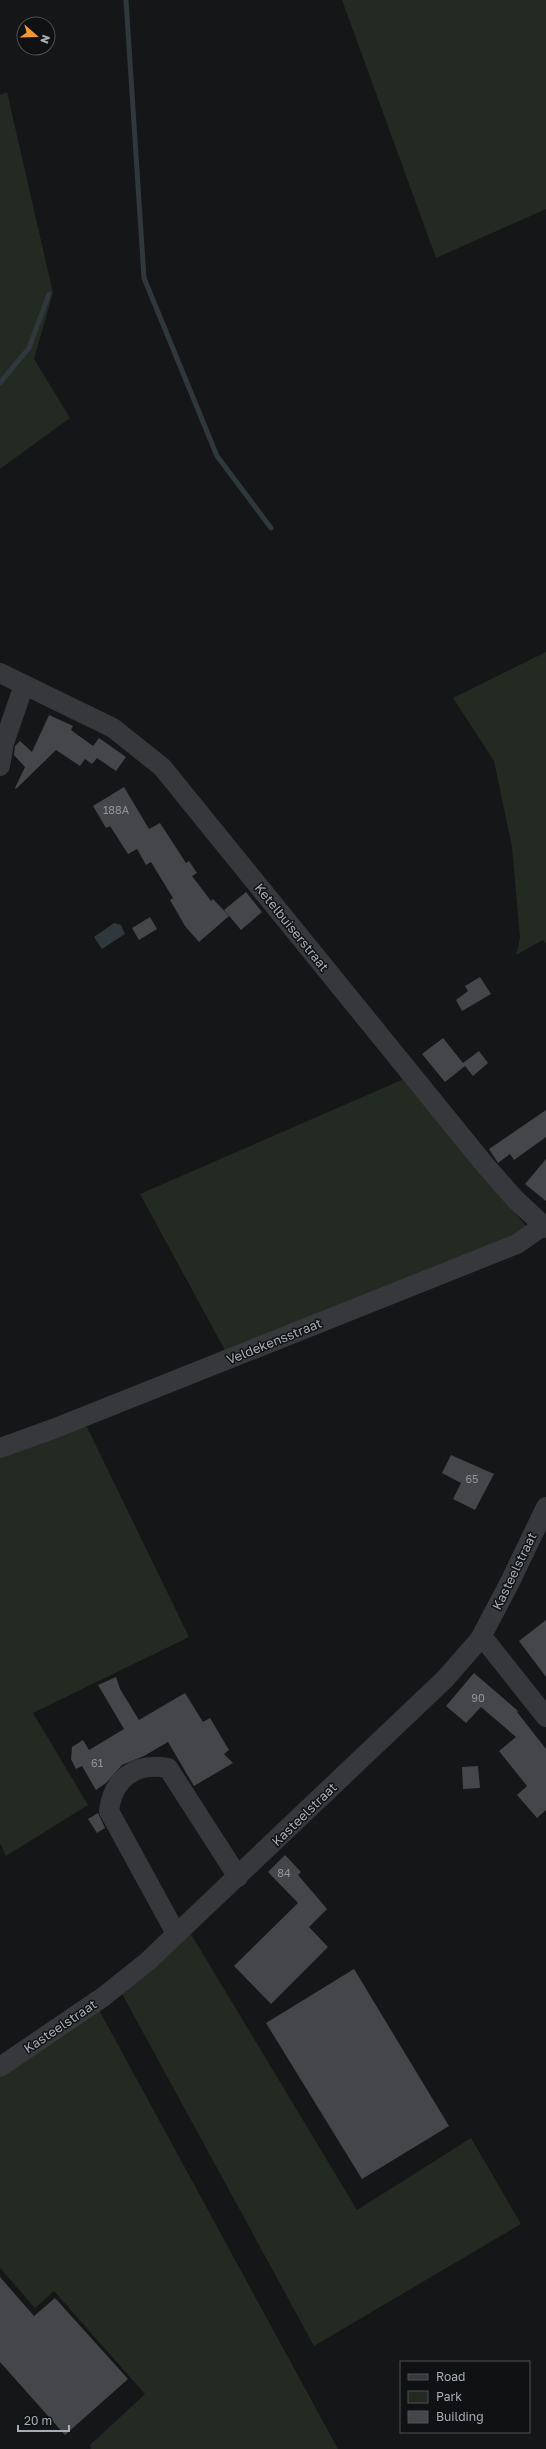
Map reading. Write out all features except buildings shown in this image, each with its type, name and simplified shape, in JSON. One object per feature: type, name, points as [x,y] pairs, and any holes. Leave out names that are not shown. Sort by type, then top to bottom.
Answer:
[{"type":"street","name":"Ketelbuiserstraat","points":[[0,673],[113,728],[162,767],[485,1165],[515,1199],[545,1227]]},
{"type":"street","points":[[0,766],[4,743],[24,685]]},
{"type":"street","name":"Veldekensstraat","points":[[0,1448],[60,1426],[517,1244],[545,1227]]},
{"type":"street","name":"Kasteelstraat","points":[[0,2067],[103,1996],[147,1962],[238,1878],[445,1679],[480,1639],[510,1582],[546,1507]]},
{"type":"street","points":[[480,1639],[488,1644],[546,1717]]},
{"type":"street","points":[[178,1933],[138,1866],[109,1811],[110,1797],[116,1787],[127,1776],[142,1767],[168,1768],[238,1878]]},
{"type":"green space","points":[[342,0],[546,0],[546,209],[436,258]]},
{"type":"green space","points":[[7,92],[53,293],[34,359],[70,418],[0,469],[0,95]]},
{"type":"green space","points":[[546,652],[546,944],[543,940],[516,955],[520,938],[512,847],[494,761],[453,698]]},
{"type":"green space","points":[[404,1079],[526,1226],[517,1236],[227,1354],[140,1194]]},
{"type":"green space","points":[[86,1425],[189,1637],[33,1713],[88,1805],[6,1856],[0,1843],[0,1456]]},
{"type":"green space","points":[[191,1934],[357,2210],[471,2138],[521,2224],[314,2346],[121,1992]]},
{"type":"green space","points":[[98,2008],[338,2449],[91,2449],[90,2445],[145,2394],[54,2291],[35,2308],[0,2268],[0,2076]]},
{"type":"shaded area","points":[[114,923],[121,925],[125,934],[102,949],[94,937]]},
{"type":"waterway","points":[[126,0],[144,278],[217,456],[271,528]]},
{"type":"waterway","points":[[0,383],[29,348],[49,294]]}]
